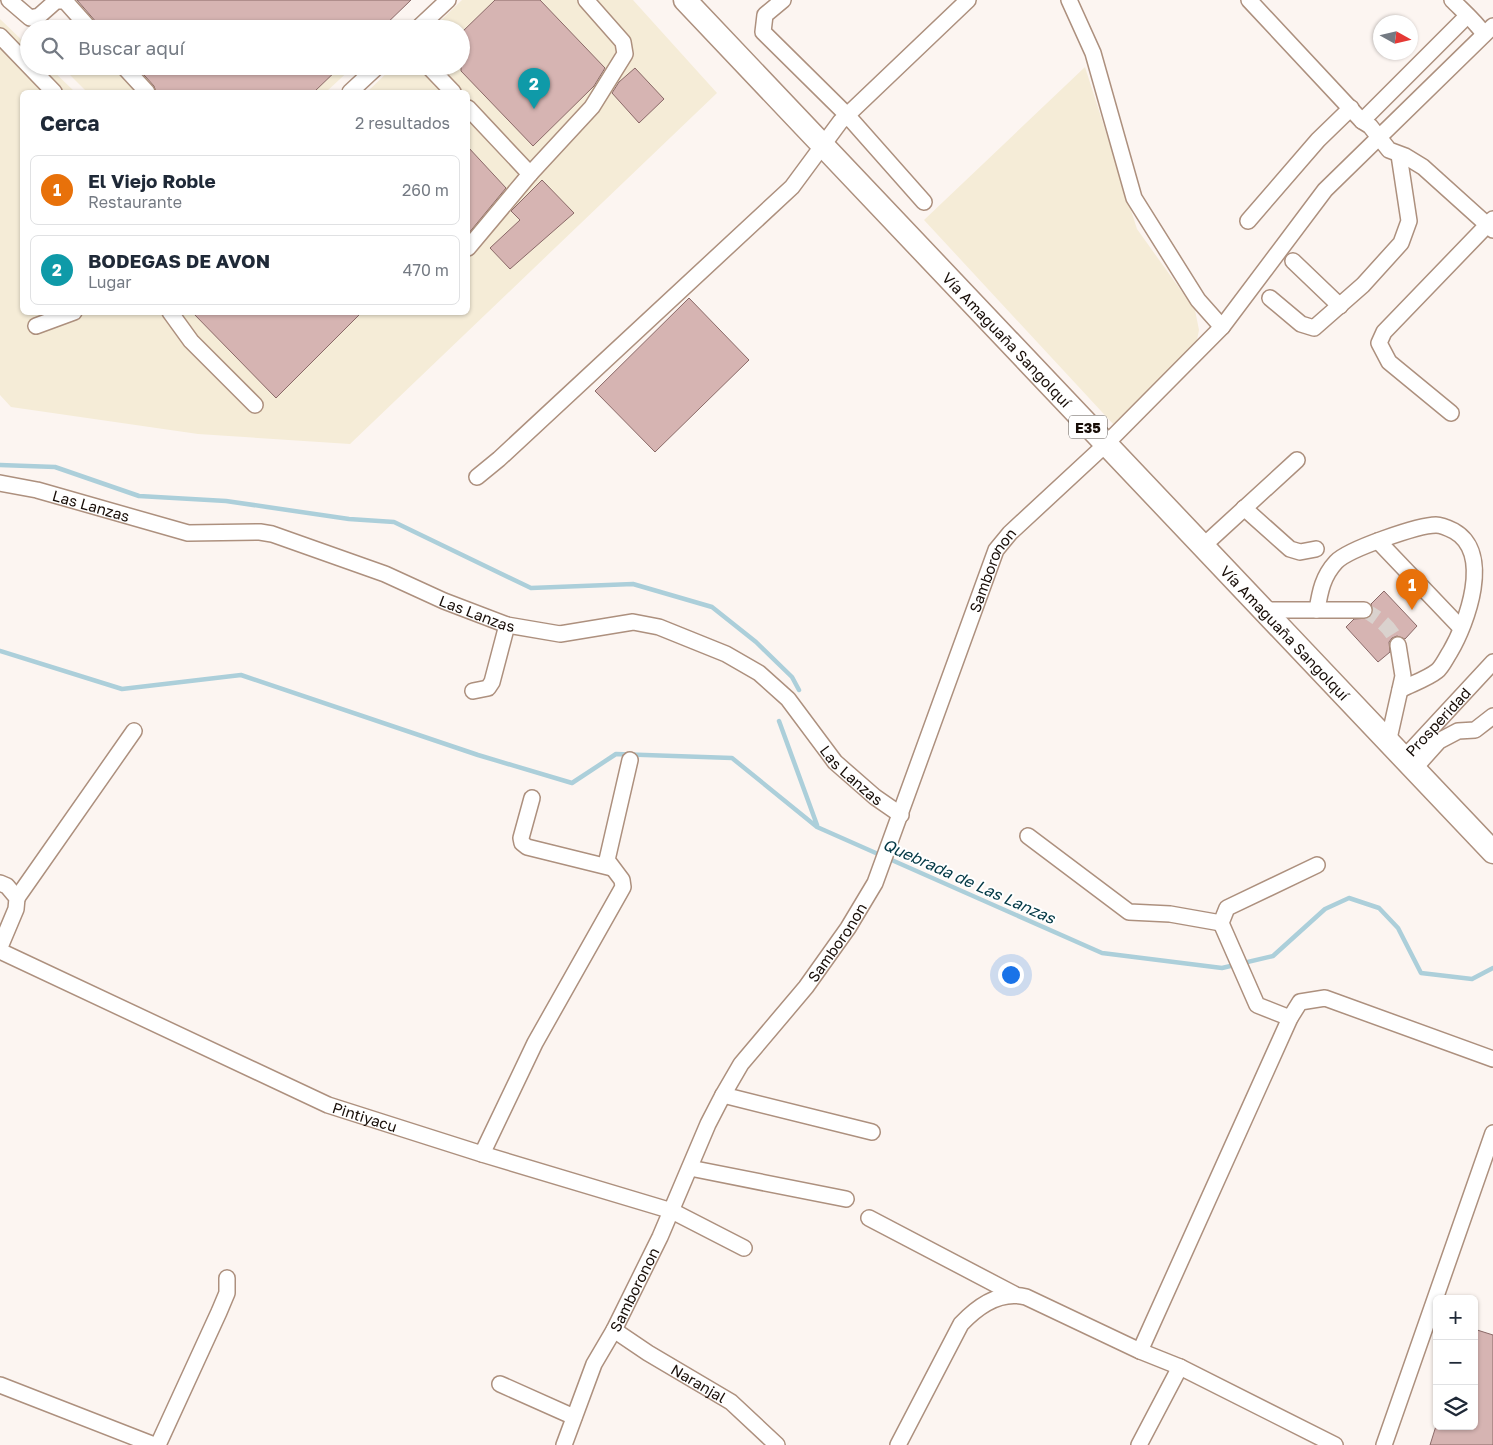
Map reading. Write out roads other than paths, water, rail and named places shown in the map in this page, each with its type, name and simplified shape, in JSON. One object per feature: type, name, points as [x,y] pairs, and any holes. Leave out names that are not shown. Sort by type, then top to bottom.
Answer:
[{"type":"highway","name":"Vía Amaguaña Sangolquí","points":[[685,0],[1408,764],[1490,842]]},
{"type":"street","points":[[9,0],[30,18],[39,16],[56,1],[65,1],[82,20]]},
{"type":"street","points":[[427,20],[448,0]]},
{"type":"street","points":[[470,246],[530,174],[592,107],[625,54],[623,42],[586,0]]},
{"type":"street","points":[[783,0],[765,15],[763,32],[847,115],[924,202]]},
{"type":"street","points":[[477,477],[499,460],[792,188],[822,144],[847,115],[968,0]]},
{"type":"street","points":[[1069,0],[1093,53],[1134,198],[1198,300],[1222,327]]},
{"type":"street","points":[[1249,0],[1362,121],[1370,126],[1389,150],[1423,166],[1491,225],[1384,332],[1379,343],[1389,362],[1451,413]]},
{"type":"street","points":[[1452,0],[1467,16],[1490,30]]},
{"type":"street","points":[[1362,121],[1467,16]]},
{"type":"street","name":"Samboronon","points":[[564,1445],[594,1364],[614,1330],[672,1211],[708,1124],[741,1064],[806,987],[848,928],[875,883],[996,550],[1010,533],[1105,445],[1222,327],[1325,190],[1490,30]]},
{"type":"street","points":[[0,36],[20,57]]},
{"type":"street","points":[[38,75],[52,90]]},
{"type":"street","points":[[131,75],[145,90]]},
{"type":"street","points":[[352,90],[368,75]]},
{"type":"street","points":[[436,75],[451,90]]},
{"type":"street","points":[[1248,222],[1318,140],[1350,108]]},
{"type":"street","points":[[470,110],[530,174]]},
{"type":"street","points":[[1270,298],[1310,328],[1318,327],[1363,284],[1401,243],[1408,221],[1399,155]]},
{"type":"street","points":[[1293,261],[1340,306]]},
{"type":"street","points":[[36,326],[66,315]]},
{"type":"street","points":[[172,315],[191,341],[255,405]]},
{"type":"street","points":[[1202,546],[1297,460]]},
{"type":"street","name":"Las Lanzas","points":[[0,483],[37,490],[188,533],[260,532],[272,534],[385,574],[444,601],[507,625],[560,634],[634,622],[660,627],[726,654],[759,673],[788,699],[835,762],[899,821]]},
{"type":"street","points":[[1244,508],[1290,550],[1300,552],[1316,549]]},
{"type":"street","points":[[1317,610],[1324,578],[1338,560],[1378,541],[1437,524],[1455,531],[1470,545],[1475,569],[1469,610],[1461,628],[1438,671],[1400,690]]},
{"type":"street","points":[[1378,541],[1461,628]]},
{"type":"street","points":[[1262,610],[1364,610]]},
{"type":"street","points":[[473,691],[488,688],[492,682],[507,625]]},
{"type":"street","points":[[1388,743],[1403,676],[1398,645]]},
{"type":"street","name":"Prosperidad","points":[[1408,764],[1493,662]]},
{"type":"street","points":[[1408,764],[1439,741],[1458,732],[1476,730],[1493,716]]},
{"type":"street","points":[[0,947],[16,909],[17,898],[134,731]]},
{"type":"street","points":[[482,1154],[536,1043],[623,887],[622,880],[607,860],[608,848],[630,760]]},
{"type":"street","points":[[532,798],[521,838],[522,843],[527,847],[612,868]]},
{"type":"street","points":[[1028,836],[1129,912],[1170,914],[1221,922]]},
{"type":"street","points":[[1290,1018],[1257,1005],[1247,986],[1221,922],[1227,908],[1317,865]]},
{"type":"street","points":[[0,883],[7,886],[17,898]]},
{"type":"street","name":"Pintiyacu","points":[[0,951],[328,1105],[672,1211],[744,1248]]},
{"type":"street","points":[[1140,1351],[1290,1018],[1300,1002],[1325,998],[1493,1059]]},
{"type":"street","points":[[724,1095],[872,1132]]},
{"type":"street","points":[[1384,1445],[1493,1134]]},
{"type":"street","points":[[690,1168],[846,1199]]},
{"type":"street","points":[[869,1218],[1014,1294],[1180,1368],[1335,1445]]},
{"type":"street","points":[[158,1445],[227,1293],[227,1278]]},
{"type":"street","points":[[898,1445],[961,1324],[975,1310],[997,1298],[1014,1294]]},
{"type":"street","name":"Naranjal","points":[[614,1330],[648,1353],[731,1402],[776,1445]]},
{"type":"street","points":[[1139,1445],[1180,1368]]},
{"type":"street","points":[[500,1384],[574,1417]]},
{"type":"street","points":[[0,1385],[154,1445]]},
{"type":"waterway","points":[[0,465],[55,467],[139,496],[226,501],[349,519],[394,522],[531,588],[633,584],[712,607],[756,642],[792,677],[799,690]]},
{"type":"waterway","name":"Quebrada de Las Lanzas","points":[[0,651],[122,689],[241,675],[478,755],[572,783],[616,754],[732,758],[817,827],[1102,953],[1222,968],[1273,956],[1325,909],[1349,898],[1379,908],[1398,928],[1421,973],[1472,979],[1493,968]]},
{"type":"waterway","points":[[779,721],[817,825]]},
{"type":"tunnel","points":[[1364,610],[1384,624],[1392,633],[1398,645]]},
{"type":"place","name":"BODEGAS DE AVON","points":[[534,109]]},
{"type":"place","name":"El Viejo Roble","points":[[1412,610]]}]
